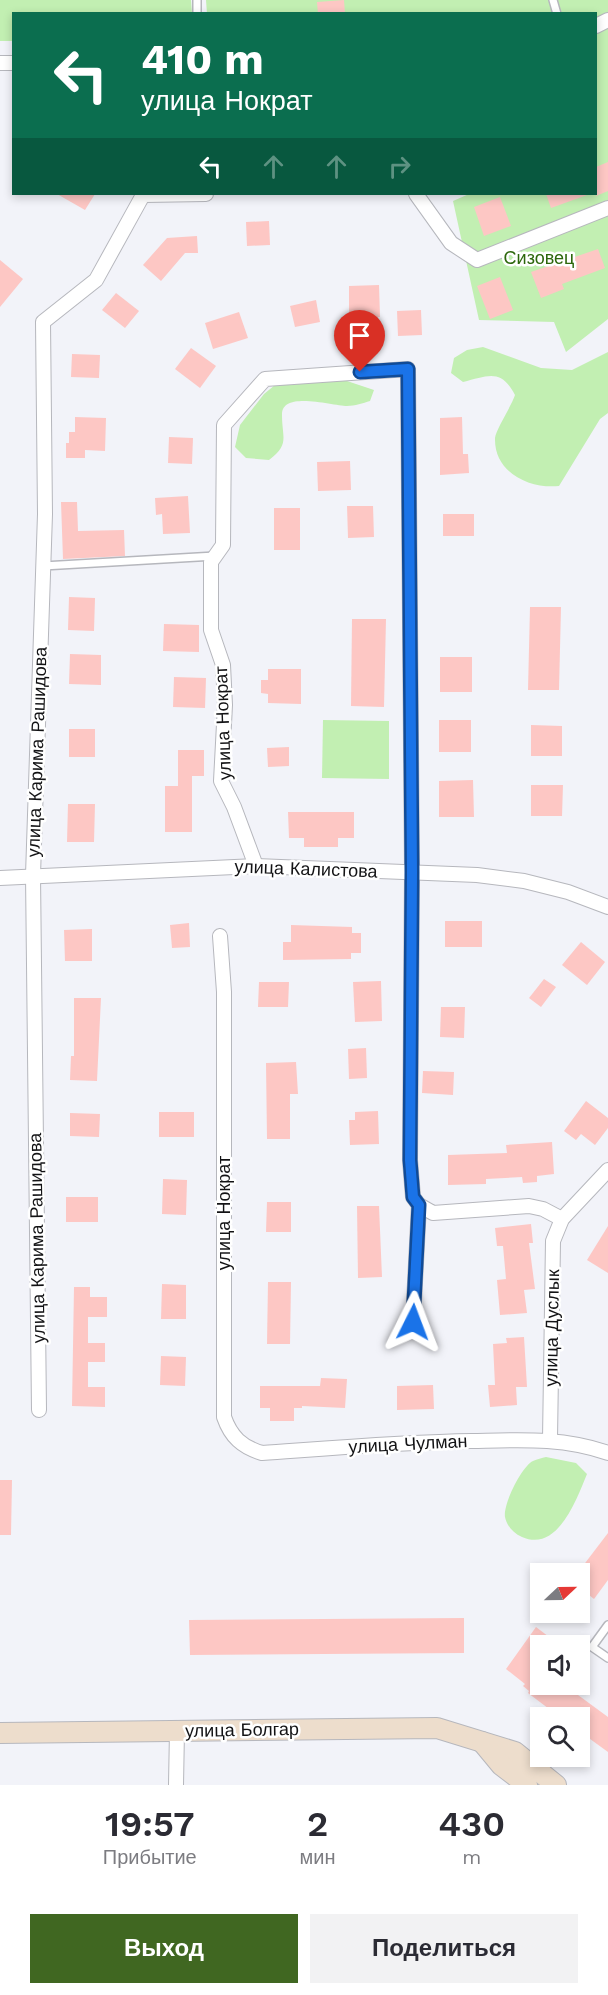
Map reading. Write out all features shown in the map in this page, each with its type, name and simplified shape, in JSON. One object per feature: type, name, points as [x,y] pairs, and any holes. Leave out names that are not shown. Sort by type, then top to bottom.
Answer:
[{"type":"street","name":"улица Карима Рашидова","points":[[39,1410],[33,875],[43,566],[43,322],[96,280],[143,195]]},
{"type":"street","points":[[417,195],[451,243],[477,260],[608,208]]},
{"type":"street","name":"улица Нократ","points":[[256,866],[234,807],[221,781],[225,705],[223,665],[211,630],[211,562],[223,545],[224,425],[265,379],[408,369],[412,872]]},
{"type":"street","name":"улица Калистова","points":[[0,878],[256,866],[477,875],[524,881],[568,892],[608,907]]},
{"type":"street","points":[[412,872],[410,1160],[413,1197],[419,1205],[433,1213],[529,1206],[543,1209],[562,1219]]},
{"type":"street","name":"улица Нократ","points":[[220,936],[224,992],[224,1418]]},
{"type":"street","name":"улица Дуслык","points":[[550,1439],[553,1241],[562,1219],[608,1170]]},
{"type":"street","points":[[413,1322],[419,1205]]},
{"type":"street","name":"улица Чулман","points":[[224,1418],[232,1436],[240,1443],[262,1453],[423,1442],[550,1439],[588,1446],[608,1453]]},
{"type":"street","name":"улица Болгар","points":[[0,1733],[414,1727],[447,1730],[515,1752],[556,1785]]},
{"type":"street","points":[[176,1785],[177,1731]]},
{"type":"street","points":[[482,1742],[501,1765],[527,1785]]},
{"type":"lane","points":[[43,566],[215,556]]},
{"type":"lane","points":[[608,1625],[592,1647],[608,1658]]},
{"type":"green space","points":[[0,0],[191,0],[192,12],[12,12],[12,41],[0,41]]},
{"type":"green space","name":"Сизовец","points":[[206,0],[608,0],[608,319],[566,352],[554,322],[479,320],[453,201],[467,195],[597,195],[597,12],[207,12]]},
{"type":"green space","points":[[483,347],[541,368],[572,370],[608,352],[608,413],[600,419],[559,486],[537,485],[526,481],[516,476],[500,461],[495,438],[515,395],[510,386],[499,377],[487,376],[463,382],[451,373],[454,358],[467,350]]},
{"type":"green space","points":[[344,380],[374,390],[370,401],[347,406],[309,401],[290,403],[284,407],[282,415],[282,445],[269,460],[246,458],[235,447],[240,425],[264,394],[275,385]]},
{"type":"green space","points":[[323,720],[389,721],[389,779],[322,778]]},
{"type":"green space","points":[[546,1457],[576,1463],[587,1474],[572,1509],[564,1520],[546,1537],[535,1540],[522,1537],[513,1531],[506,1520],[505,1511],[510,1495],[524,1470],[533,1461]]},
{"type":"building","points":[[344,0],[345,12],[318,12],[317,2]]},
{"type":"building","points":[[608,162],[608,191],[596,196],[597,195],[597,167]]},
{"type":"building","points":[[59,195],[94,195],[85,210]]},
{"type":"building","points":[[546,195],[587,195],[551,208]]},
{"type":"building","points":[[500,197],[511,226],[484,236],[474,207]]},
{"type":"building","points":[[269,221],[270,245],[247,246],[246,222]]},
{"type":"building","points":[[197,236],[198,253],[185,253],[161,281],[143,265],[167,238]]},
{"type":"building","points":[[598,249],[605,268],[562,284],[564,289],[541,298],[531,272]]},
{"type":"building","points":[[0,260],[23,279],[0,307]]},
{"type":"building","points":[[500,277],[513,310],[490,319],[477,286]]},
{"type":"building","points":[[379,285],[380,317],[357,317],[357,312],[349,312],[349,286]]},
{"type":"building","points":[[116,293],[139,311],[125,328],[102,310]]},
{"type":"building","points":[[316,300],[320,322],[295,327],[290,306]]},
{"type":"building","points":[[421,310],[422,335],[398,336],[397,311]]},
{"type":"building","points":[[239,312],[248,338],[213,349],[205,323]]},
{"type":"building","points":[[191,348],[216,366],[200,388],[175,369]]},
{"type":"building","points":[[72,354],[100,355],[99,378],[71,377]]},
{"type":"building","points":[[75,417],[106,418],[105,451],[85,450],[85,458],[66,458],[69,432],[75,432]]},
{"type":"building","points":[[462,417],[463,454],[468,454],[469,473],[440,475],[440,418]]},
{"type":"building","points":[[169,437],[193,438],[192,464],[168,463]]},
{"type":"building","points":[[350,461],[351,490],[318,491],[317,462]]},
{"type":"building","points":[[188,496],[190,533],[163,534],[162,514],[156,515],[155,498]]},
{"type":"building","points":[[61,502],[77,502],[78,531],[124,530],[125,556],[63,559]]},
{"type":"building","points":[[347,506],[373,506],[374,537],[348,538]]},
{"type":"building","points":[[274,508],[300,508],[300,550],[274,550]]},
{"type":"building","points":[[443,514],[474,514],[474,536],[443,536]]},
{"type":"building","points":[[69,597],[95,598],[94,631],[68,630]]},
{"type":"building","points":[[530,607],[561,607],[559,690],[528,690]]},
{"type":"building","points":[[352,619],[386,619],[384,707],[351,706]]},
{"type":"building","points":[[164,624],[199,625],[199,652],[163,651]]},
{"type":"building","points":[[70,654],[101,655],[101,685],[69,684]]},
{"type":"building","points":[[440,657],[472,657],[472,692],[440,692]]},
{"type":"building","points":[[268,669],[301,669],[301,704],[268,703],[268,694],[261,693],[261,680],[268,680]]},
{"type":"building","points":[[174,677],[206,678],[205,708],[173,707]]},
{"type":"building","points":[[439,720],[471,720],[471,752],[439,752]]},
{"type":"building","points":[[531,725],[562,726],[562,756],[531,756]]},
{"type":"building","points":[[69,729],[95,729],[95,757],[69,757]]},
{"type":"building","points":[[289,747],[289,766],[268,767],[267,748]]},
{"type":"building","points":[[178,750],[204,750],[204,776],[192,776],[192,832],[165,832],[165,786],[178,786]]},
{"type":"building","points":[[473,780],[474,817],[439,817],[439,781]]},
{"type":"building","points":[[531,785],[563,785],[562,816],[531,816]]},
{"type":"building","points":[[68,804],[95,804],[94,842],[67,842]]},
{"type":"building","points":[[288,812],[354,812],[354,838],[338,838],[338,847],[304,847],[304,838],[289,838]]},
{"type":"building","points":[[445,921],[482,921],[482,947],[445,947]]},
{"type":"building","points":[[189,923],[190,947],[172,948],[170,925]]},
{"type":"building","points":[[291,925],[352,927],[352,933],[361,933],[361,953],[351,953],[351,959],[283,960],[283,942],[291,942]]},
{"type":"building","points":[[92,929],[92,961],[65,961],[64,930]]},
{"type":"building","points":[[581,942],[605,962],[587,985],[562,965]]},
{"type":"building","points":[[544,979],[556,987],[541,1007],[529,998]]},
{"type":"building","points":[[381,981],[382,1021],[355,1022],[353,982]]},
{"type":"building","points":[[259,982],[289,982],[288,1007],[258,1007]]},
{"type":"building","points":[[74,998],[101,998],[97,1081],[70,1080],[71,1056],[74,1056]]},
{"type":"building","points":[[441,1007],[465,1007],[464,1038],[440,1037]]},
{"type":"building","points":[[366,1048],[367,1078],[349,1079],[348,1049]]},
{"type":"building","points":[[296,1062],[298,1094],[290,1094],[290,1139],[267,1139],[266,1063]]},
{"type":"building","points":[[423,1071],[454,1072],[453,1095],[422,1093]]},
{"type":"building","points":[[586,1101],[608,1118],[608,1128],[595,1145],[581,1134],[576,1140],[564,1131]]},
{"type":"building","points":[[378,1111],[379,1144],[350,1145],[349,1120],[355,1120],[355,1112]]},
{"type":"building","points":[[159,1112],[194,1112],[194,1137],[159,1137]]},
{"type":"building","points":[[70,1113],[100,1114],[99,1137],[70,1136]]},
{"type":"building","points":[[552,1142],[554,1174],[537,1176],[537,1182],[523,1183],[522,1177],[486,1179],[486,1184],[448,1185],[448,1155],[507,1153],[506,1145]]},
{"type":"building","points":[[163,1179],[187,1180],[186,1215],[162,1214]]},
{"type":"building","points":[[66,1197],[98,1197],[98,1222],[66,1222]]},
{"type":"building","points":[[267,1202],[291,1202],[291,1232],[266,1232]]},
{"type":"building","points":[[357,1206],[379,1206],[382,1277],[358,1278]]},
{"type":"building","points":[[531,1224],[533,1243],[529,1243],[535,1289],[524,1290],[527,1313],[500,1315],[497,1280],[506,1279],[503,1246],[497,1246],[495,1228]]},
{"type":"building","points":[[608,1226],[608,1273],[587,1260]]},
{"type":"building","points":[[268,1282],[291,1282],[290,1344],[267,1344]]},
{"type":"building","points":[[162,1284],[186,1285],[186,1319],[161,1319]]},
{"type":"building","points":[[74,1287],[90,1287],[90,1297],[107,1297],[107,1317],[88,1317],[88,1343],[105,1343],[105,1362],[88,1362],[88,1387],[105,1387],[105,1407],[72,1406]]},
{"type":"building","points":[[524,1337],[527,1387],[516,1387],[517,1405],[490,1407],[488,1385],[495,1385],[493,1344],[507,1343],[506,1338]]},
{"type":"building","points":[[161,1356],[186,1357],[185,1386],[160,1385]]},
{"type":"building","points":[[321,1378],[347,1379],[345,1408],[302,1406],[302,1408],[294,1408],[294,1421],[270,1421],[270,1408],[260,1408],[260,1386],[320,1386]]},
{"type":"building","points":[[433,1385],[434,1409],[397,1410],[397,1386]]},
{"type":"building","points":[[0,1480],[12,1480],[11,1535],[0,1535]]},
{"type":"building","points":[[608,1533],[608,1580],[594,1599],[590,1596],[590,1563],[585,1563]]},
{"type":"building","points":[[464,1618],[464,1653],[190,1655],[189,1620]]},
{"type":"building","points":[[536,1627],[547,1635],[530,1635]]},
{"type":"building","points":[[530,1635],[530,1695],[523,1686],[525,1684],[506,1669]]},
{"type":"building","points":[[531,1695],[578,1695],[608,1717],[608,1752],[590,1739],[590,1707],[546,1707]]},
{"type":"route","points":[[360,372],[408,369],[412,872],[410,1160],[413,1197],[419,1205],[413,1322]]}]
